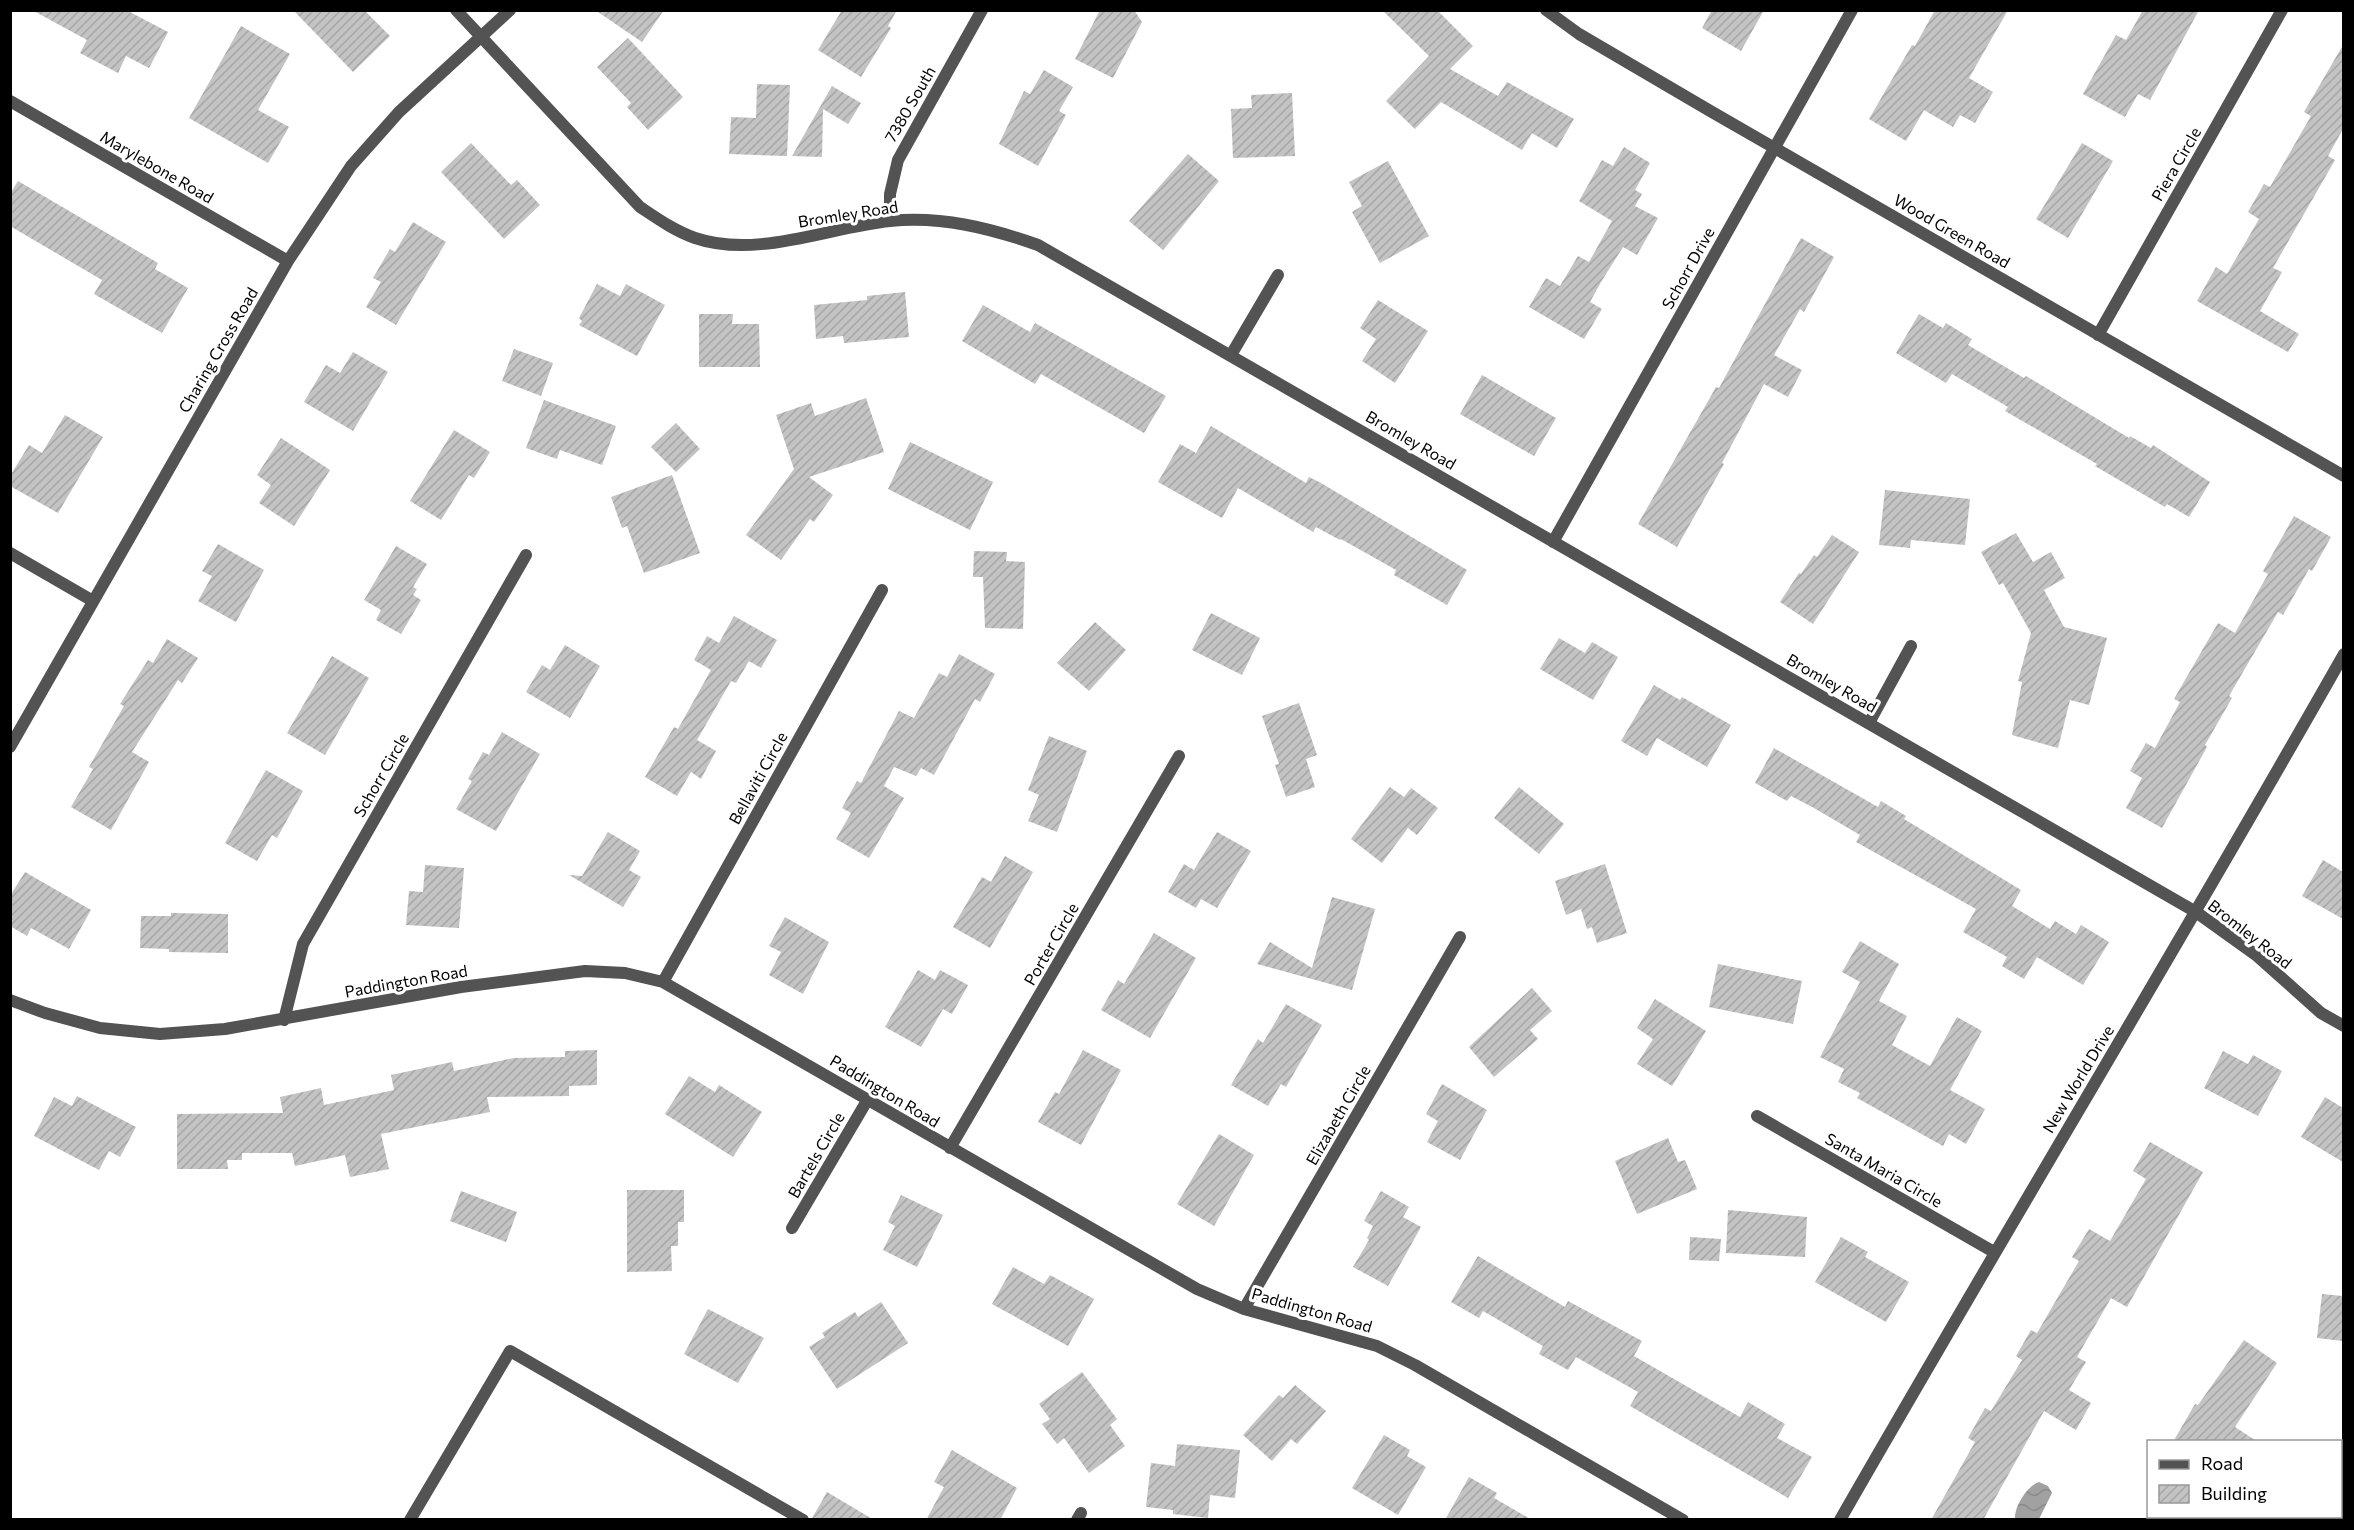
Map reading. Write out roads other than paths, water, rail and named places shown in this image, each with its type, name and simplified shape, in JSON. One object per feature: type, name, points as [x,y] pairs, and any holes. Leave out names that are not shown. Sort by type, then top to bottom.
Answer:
[{"type":"street","name":"Bromley Road","points":[[456,10],[639,207],[669,227],[697,239],[722,244],[777,243],[891,221],[947,221],[993,229],[1038,245],[2196,912],[2256,955],[2321,1013],[2343,1026]]},
{"type":"street","name":"Charing Cross Road","points":[[10,747],[288,261],[351,166],[399,112],[510,10]]},
{"type":"street","name":"7380 South","points":[[891,221],[890,194],[898,160],[982,10]]},
{"type":"street","name":"Wood Green Road","points":[[1546,10],[1603,49],[2343,476]]},
{"type":"street","name":"Schorr Drive","points":[[1553,542],[1852,10]]},
{"type":"street","name":"Piera Circle","points":[[2098,335],[2282,10]]},
{"type":"street","name":"Marylebone Road","points":[[10,101],[288,261]]},
{"type":"street","points":[[1231,355],[1278,275]]},
{"type":"street","points":[[10,553],[93,601]]},
{"type":"street","name":"Schorr Circle","points":[[284,1020],[303,944],[526,555]]},
{"type":"street","name":"Bellaviti Circle","points":[[663,982],[882,590]]},
{"type":"street","points":[[1869,723],[1911,646]]},
{"type":"street","name":"New World Drive","points":[[1840,1520],[1994,1252],[2196,912],[2343,654]]},
{"type":"street","name":"Porter Circle","points":[[951,1148],[1179,756]]},
{"type":"street","name":"Elizabeth Circle","points":[[1244,1309],[1461,937]]},
{"type":"street","name":"Paddington Road","points":[[10,1000],[45,1013],[100,1028],[160,1034],[225,1029],[461,987],[585,971],[625,973],[663,982],[1197,1289],[1244,1309],[1377,1346],[1426,1371],[1683,1520]]},
{"type":"street","name":"Bartels Circle","points":[[792,1228],[868,1098]]},
{"type":"street","name":"Santa Maria Circle","points":[[1757,1116],[1994,1252]]},
{"type":"street","points":[[410,1520],[510,1351],[803,1520]]},
{"type":"water","points":[[2039,1482],[2048,1486],[2052,1493],[2039,1519],[2015,1519],[2022,1498],[2034,1484]]}]
